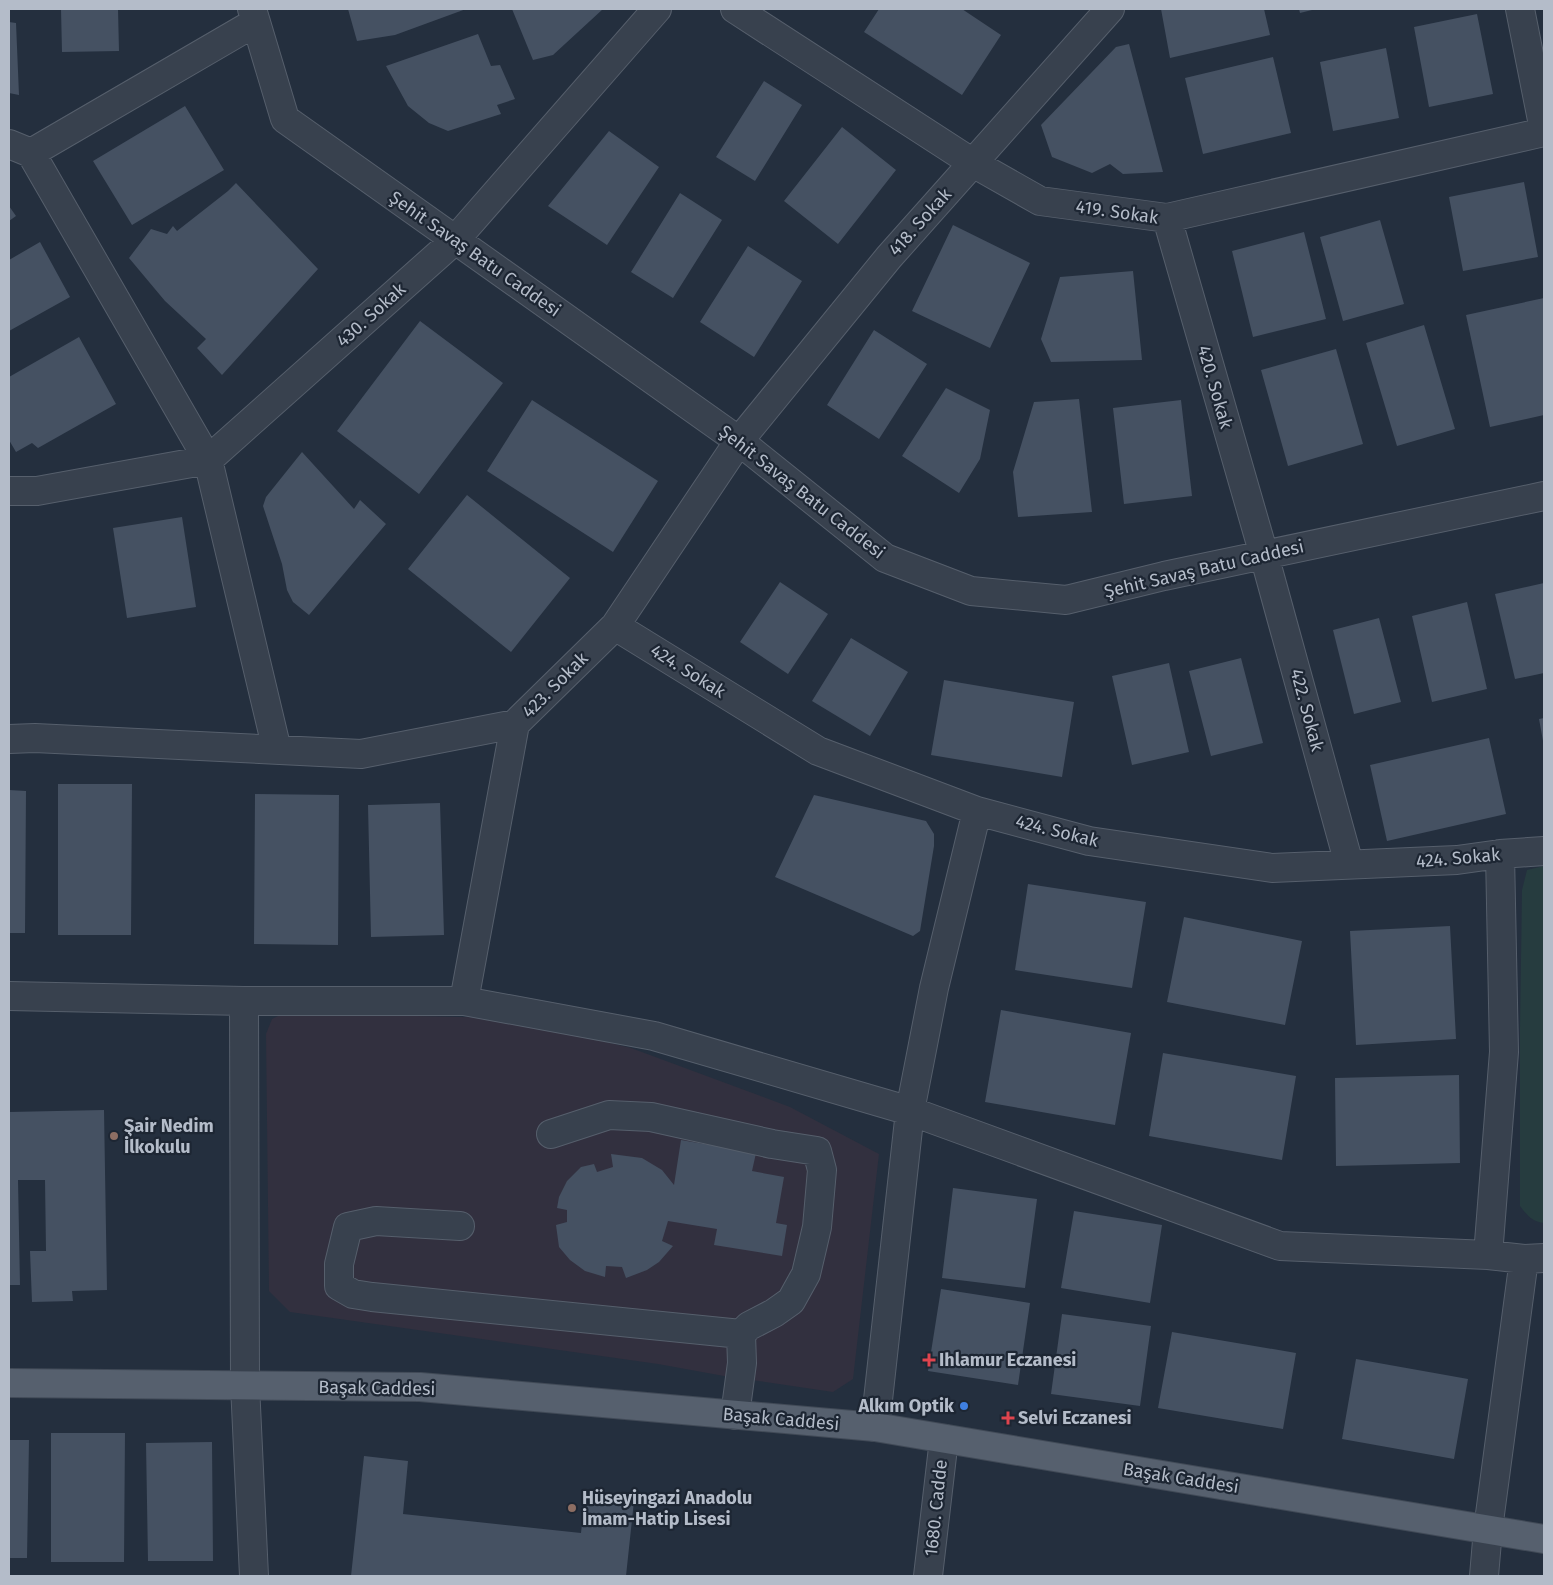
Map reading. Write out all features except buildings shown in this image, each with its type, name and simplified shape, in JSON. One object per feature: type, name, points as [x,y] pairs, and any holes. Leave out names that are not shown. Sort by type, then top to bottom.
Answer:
[{"type":"main road","name":"Başak Caddesi","points":[[9,1383],[420,1387],[875,1427],[1544,1539]]},
{"type":"street","name":"430. Sokak","points":[[208,460],[455,240],[658,9]]},
{"type":"street","name":"419. Sokak","points":[[735,9],[973,163],[1040,201],[1167,218],[1544,131]]},
{"type":"street","name":"418. Sokak","points":[[739,441],[889,257],[1110,9]]},
{"type":"street","points":[[1520,9],[1544,131]]},
{"type":"street","name":"Şehit Savaş Batu Caddesi","points":[[254,15],[285,119],[739,441],[885,558],[971,591],[1066,600],[1164,576],[1544,496]]},
{"type":"street","points":[[254,15],[20,148],[208,460],[277,750]]},
{"type":"street","name":"420. Sokak","points":[[1167,218],[1264,555]]},
{"type":"street","name":"423. Sokak","points":[[464,1001],[515,724],[615,626],[739,441]]},
{"type":"street","points":[[9,491],[37,491],[208,460]]},
{"type":"street","name":"422. Sokak","points":[[1264,555],[1349,864]]},
{"type":"street","name":"424. Sokak","points":[[615,626],[818,751],[977,811],[1089,841],[1272,868],[1457,860],[1500,854],[1544,851]]},
{"type":"street","points":[[9,739],[35,738],[361,754],[515,724]]},
{"type":"street","points":[[875,1427],[910,1111],[934,988],[977,811]]},
{"type":"street","points":[[1488,1255],[1504,1052],[1500,854]]},
{"type":"street","points":[[9,996],[244,1001],[464,1001],[654,1036],[910,1111],[1280,1246],[1488,1255],[1534,1259],[1488,1529],[1484,1576]]},
{"type":"street","points":[[244,1001],[245,1385],[254,1576]]},
{"type":"street","points":[[551,1134],[609,1115],[651,1117],[772,1144],[817,1151],[822,1170],[822,1180],[817,1227],[806,1274],[791,1301],[750,1326],[742,1334],[742,1363],[736,1415]]},
{"type":"street","points":[[460,1226],[376,1221],[348,1227],[339,1264],[340,1286],[353,1294],[372,1297],[742,1334]]},
{"type":"street","name":"1680. Cadde","points":[[928,1576],[944,1439]]},
{"type":"shaded area","points":[[284,1013],[507,1018],[631,1048],[790,1107],[879,1154],[853,1379],[833,1392],[658,1364],[290,1312],[269,1291],[266,1034],[272,1019]]},
{"type":"green space","points":[[1544,866],[1544,1223],[1533,1220],[1520,1206],[1520,1028],[1522,890],[1527,870]]},
{"type":"place","name":"Şair Nedim İlkokulu","points":[[114,1136]]},
{"type":"place","name":"Ihlamur Eczanesi","points":[[929,1360]]},
{"type":"place","name":"Alkım Optik","points":[[964,1406]]},
{"type":"place","name":"Selvi Eczanesi","points":[[1008,1418]]},
{"type":"place","name":"Hüseyingazi Anadolu İmam-Hatip Lisesi","points":[[572,1508]]}]
